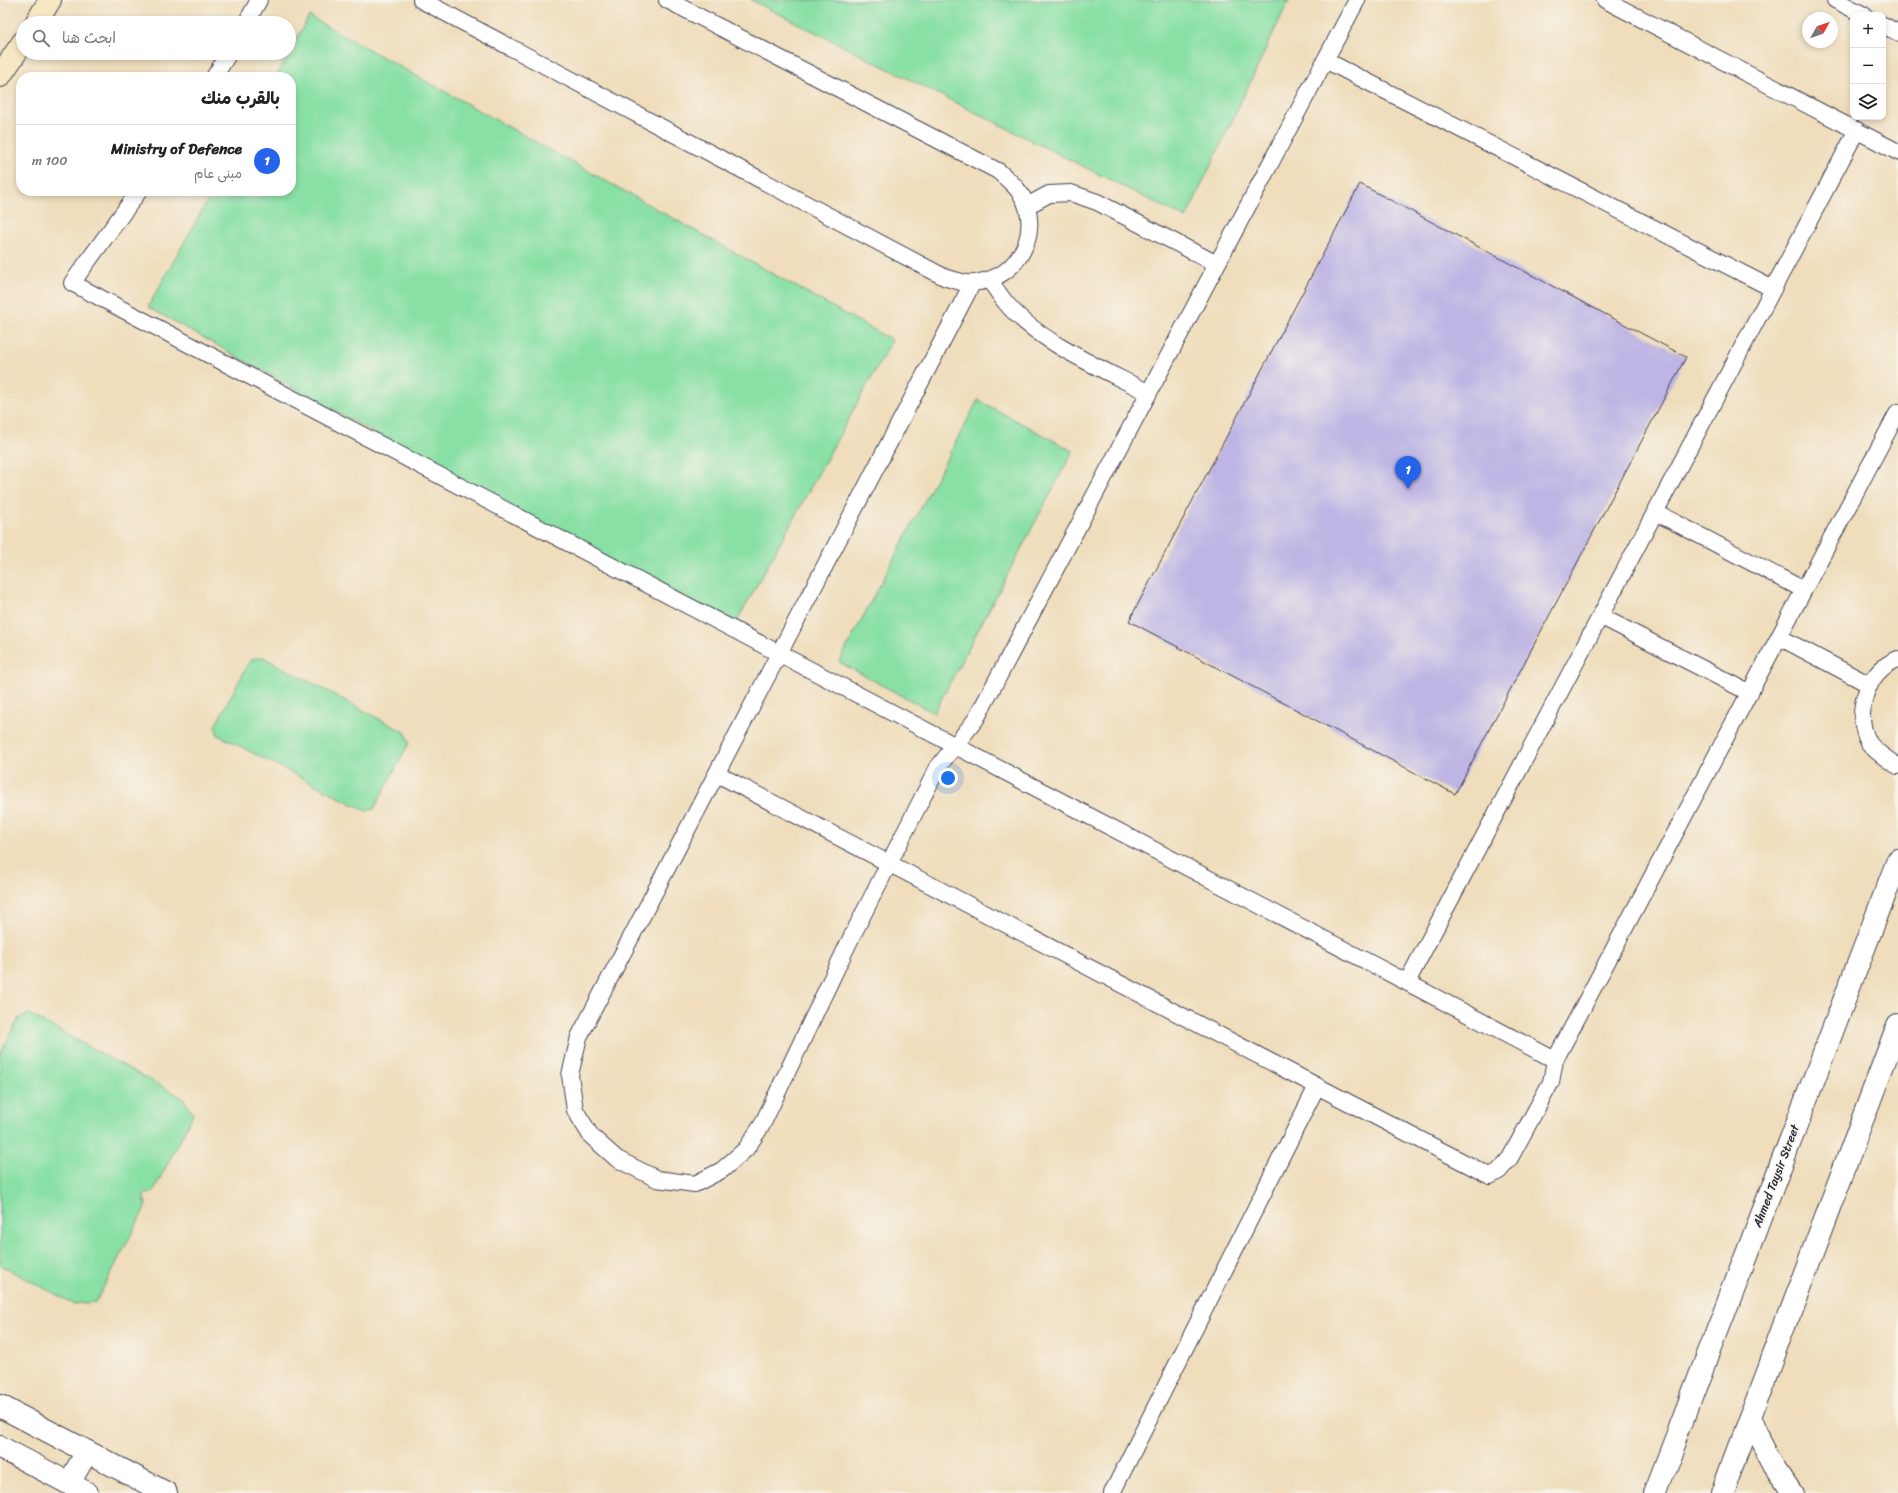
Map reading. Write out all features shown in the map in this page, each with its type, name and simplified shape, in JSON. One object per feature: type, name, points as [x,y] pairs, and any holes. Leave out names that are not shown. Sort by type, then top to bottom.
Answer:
[{"type":"main road","points":[[40,16],[50,0]]},
{"type":"main road","points":[[0,76],[16,52]]},
{"type":"street","name":"Ahmed Taysir Street","points":[[1654,1493],[1898,860]]},
{"type":"street","points":[[1722,1493],[1898,1025]]},
{"type":"street","points":[[0,1406],[166,1493]]},
{"type":"street","points":[[1750,1420],[1774,1466],[1792,1493]]},
{"type":"street","points":[[0,1447],[78,1488],[87,1452]]},
{"type":"lane","points":[[250,16],[259,0]]},
{"type":"lane","points":[[421,0],[946,278],[968,283],[990,280],[1009,269],[1024,251],[1030,228],[1027,206],[1016,186],[998,171],[667,0]]},
{"type":"lane","points":[[974,282],[579,1037],[570,1075],[575,1110],[591,1136],[617,1160],[657,1179],[695,1184],[722,1170],[746,1149],[762,1125],[850,940],[938,767],[976,719],[1357,0]]},
{"type":"lane","points":[[1605,0],[1898,152]]},
{"type":"lane","points":[[1835,0],[1858,12]]},
{"type":"lane","points":[[1886,27],[1898,33]]},
{"type":"lane","points":[[217,72],[225,60]]},
{"type":"lane","points":[[1325,60],[1773,289]]},
{"type":"lane","points":[[1407,982],[1856,130]]},
{"type":"lane","points":[[1027,206],[1049,194],[1071,193],[1097,202],[1217,264]]},
{"type":"lane","points":[[135,196],[72,283],[1555,1060]]},
{"type":"lane","points":[[990,280],[1006,303],[1031,326],[1059,346],[1149,393]]},
{"type":"lane","points":[[717,774],[1490,1176],[1499,1171],[1510,1158],[1551,1082],[1555,1060],[1898,412]]},
{"type":"lane","points":[[1655,512],[1804,590]]},
{"type":"lane","points":[[1600,616],[1750,693]]},
{"type":"lane","points":[[1779,637],[1870,684]]},
{"type":"lane","points":[[1898,659],[1893,661],[1875,675],[1863,696],[1862,720],[1870,743],[1891,762],[1898,766]]},
{"type":"lane","points":[[1112,1493],[1317,1086]]},
{"type":"green space","points":[[751,0],[1289,0],[1186,218]]},
{"type":"green space","points":[[309,16],[892,340],[731,632],[148,307],[210,196],[296,196],[296,72],[279,72],[285,60],[296,60],[296,40]]},
{"type":"green space","points":[[978,400],[1073,451],[934,713],[839,662]]},
{"type":"green space","points":[[263,657],[406,733],[409,743],[374,809],[366,811],[218,735],[215,726],[251,659]]},
{"type":"green space","points":[[29,1014],[183,1098],[193,1114],[153,1192],[144,1195],[146,1206],[96,1302],[74,1304],[0,1265],[0,1054],[19,1018]]},
{"type":"building","points":[[1360,184],[1686,357],[1455,794],[1129,621]]},
{"type":"place","name":"Ministry of Defence","points":[[1408,489]]}]
